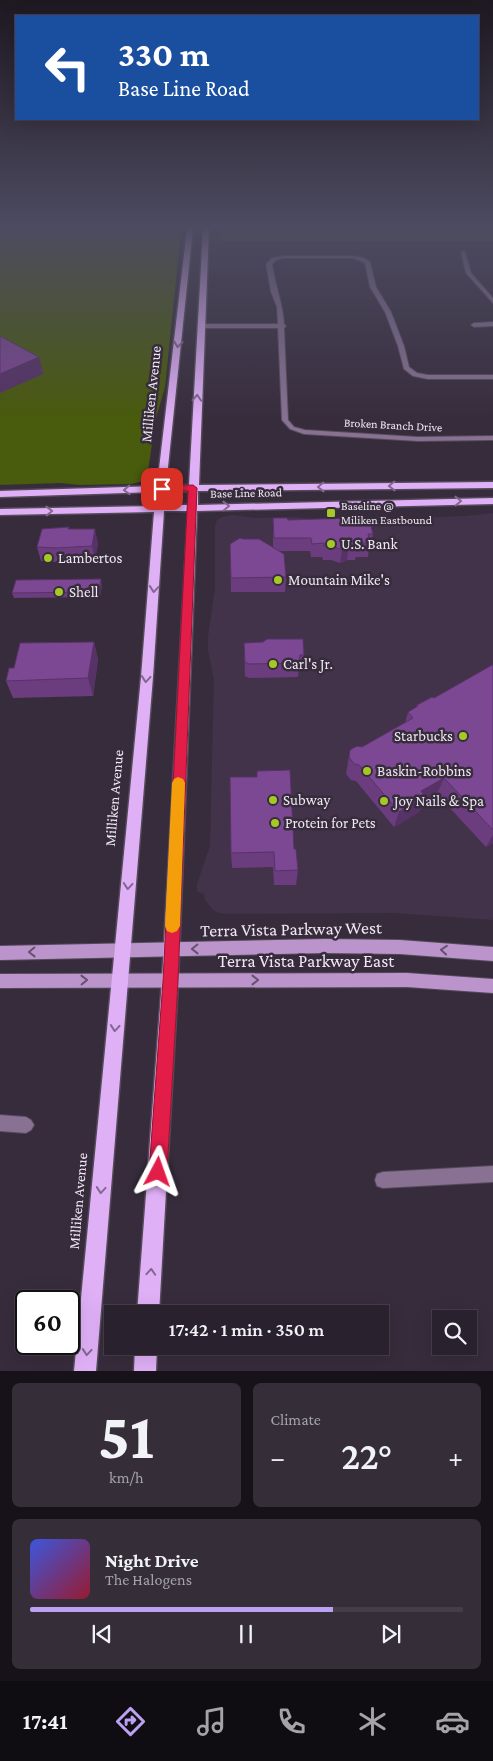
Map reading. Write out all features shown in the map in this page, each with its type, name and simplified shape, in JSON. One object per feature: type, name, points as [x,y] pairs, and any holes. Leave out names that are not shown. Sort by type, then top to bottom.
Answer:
[{"type":"main road","name":"Milliken Avenue","points":[[85,1371],[147,677],[160,509],[183,293]]},
{"type":"main road","points":[[149,1305],[170,981],[202,293]]},
{"type":"main road","name":"Base Line Road","points":[[0,494],[193,488],[493,485]]},
{"type":"main road","name":"Base Line Road","points":[[0,512],[493,501]]},
{"type":"main road","points":[[145,1371],[146,1355]]},
{"type":"street","points":[[200,326],[283,326],[280,307],[274,293]]},
{"type":"street","points":[[377,293],[388,312],[401,346],[406,368],[415,375],[428,377],[493,377]]},
{"type":"street","points":[[474,325],[493,324]]},
{"type":"street","name":"Broken Branch Drive","points":[[283,326],[281,350],[285,420],[292,428],[304,432],[418,439],[493,438]]},
{"type":"street","name":"Terra Vista Parkway West","points":[[0,953],[325,946],[400,947],[493,954]]},
{"type":"street","points":[[0,982],[119,980]]},
{"type":"street","name":"Terra Vista Parkway East","points":[[119,980],[407,980],[493,986]]},
{"type":"street","points":[[0,1123],[26,1125]]},
{"type":"street","points":[[383,1180],[493,1174]]},
{"type":"shaded area","points":[[493,513],[493,920],[395,913],[227,914],[213,910],[205,900],[204,894],[197,892],[197,884],[210,846],[214,680],[208,650],[208,636],[215,589],[215,526],[217,520],[232,515],[256,518],[353,519],[465,516]]},
{"type":"green space","points":[[0,293],[175,293],[165,387],[156,418],[147,477],[143,481],[131,484],[80,485],[61,483],[0,485]]},
{"type":"building","points":[[0,336],[39,357],[0,374]]},
{"type":"building","points":[[273,518],[287,518],[288,520],[365,519],[366,523],[370,522],[373,534],[368,534],[370,543],[357,543],[357,546],[349,546],[342,550],[333,546],[324,546],[324,543],[312,544],[311,538],[274,538]]},
{"type":"building","points":[[69,527],[68,529],[95,529],[92,546],[37,547],[42,529]]},
{"type":"building","points":[[240,538],[259,539],[284,554],[286,577],[231,578],[230,544]]},
{"type":"building","points":[[101,579],[99,592],[12,593],[16,580]]},
{"type":"building","points":[[267,639],[303,639],[304,655],[300,655],[299,663],[249,664],[245,662],[244,643],[263,642]]},
{"type":"building","points":[[94,642],[88,678],[6,681],[9,668],[14,668],[20,643]]},
{"type":"building","points":[[492,665],[493,830],[444,778],[421,791],[425,796],[399,812],[359,765],[354,764],[349,757],[350,750],[357,746],[362,747],[413,718],[408,712],[417,705],[432,697],[434,698]]},
{"type":"building","points":[[290,770],[294,849],[296,849],[298,870],[275,871],[274,852],[231,853],[230,777],[257,777],[257,771]]},
{"type":"slow traffic","points":[[172,926],[178,783]]},
{"type":"place","name":"Baseline @ Miliken Eastbound","points":[[331,513]]},
{"type":"place","name":"U.S. Bank","points":[[331,544]]},
{"type":"place","name":"Lambertos","points":[[48,558]]},
{"type":"place","name":"Mountain Mike's","points":[[278,580]]},
{"type":"place","name":"Shell","points":[[59,592]]},
{"type":"place","name":"Carl's Jr.","points":[[273,664]]},
{"type":"place","name":"Starbucks","points":[[463,736]]},
{"type":"place","name":"Baskin-Robbins","points":[[367,771]]},
{"type":"place","name":"Subway","points":[[273,800]]},
{"type":"place","name":"Joy Nails & Spa","points":[[384,801]]},
{"type":"place","name":"Protein for Pets","points":[[275,823]]},
{"type":"route","points":[[158,1172],[170,981],[193,488],[162,489]]}]
